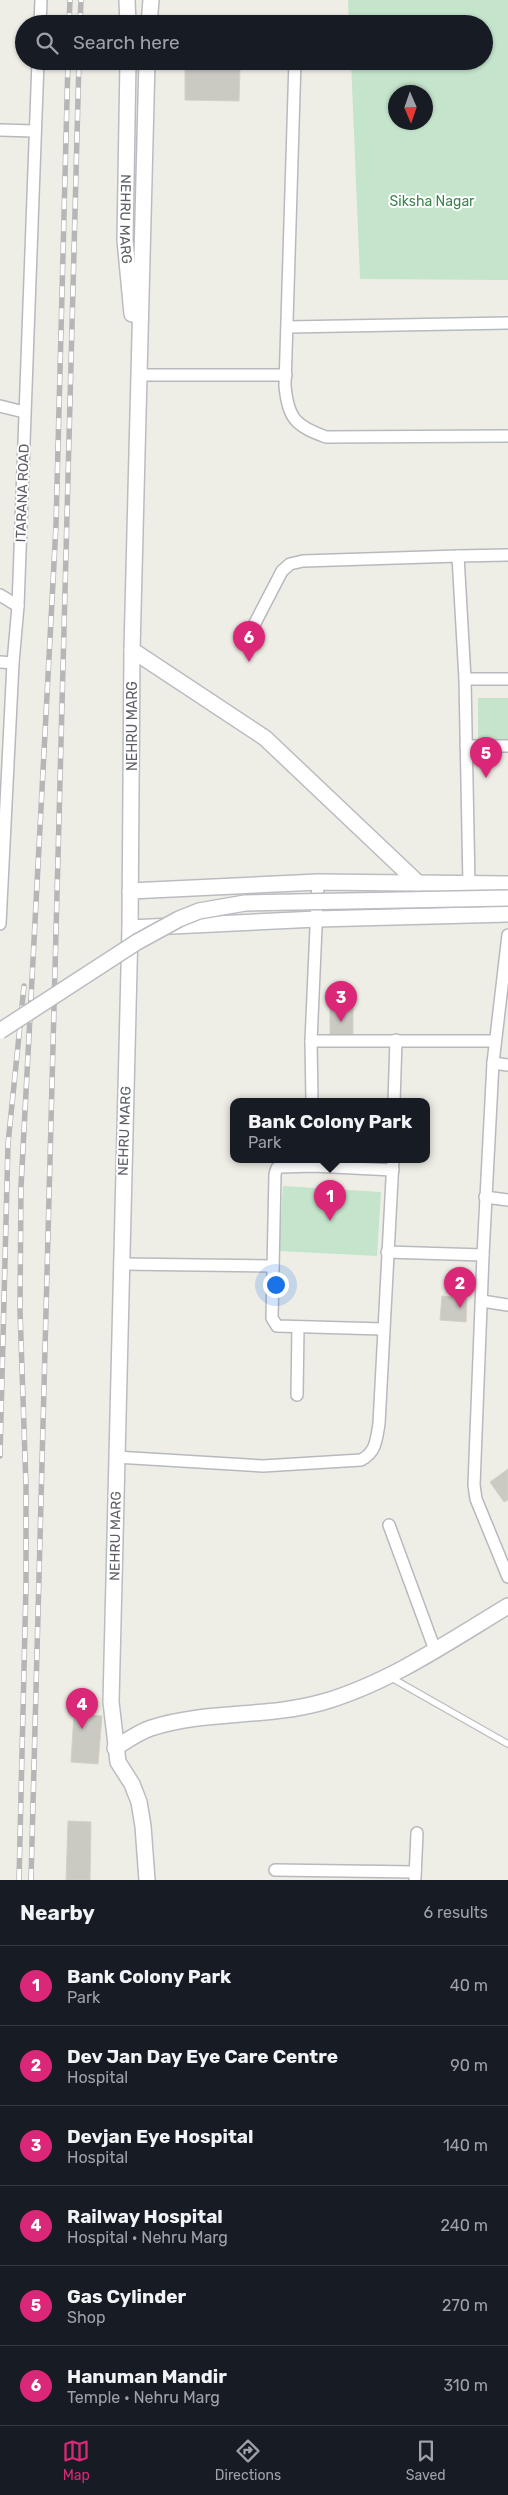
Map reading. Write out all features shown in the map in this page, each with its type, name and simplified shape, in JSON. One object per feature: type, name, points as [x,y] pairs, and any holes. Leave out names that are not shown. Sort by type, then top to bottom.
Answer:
[{"type":"street","points":[[40,15],[41,0]]},
{"type":"street","points":[[127,0],[128,15]]},
{"type":"street","points":[[150,15],[151,0]]},
{"type":"street","name":"ITARANA ROAD","points":[[0,924],[6,705],[13,662],[18,606],[37,70]]},
{"type":"street","name":"NEHRU MARG","points":[[128,70],[126,240],[139,375]]},
{"type":"street","name":"NEHRU MARG","points":[[147,70],[132,650],[130,928],[111,1702],[118,1762],[132,1784],[139,1802],[147,1880]]},
{"type":"street","points":[[295,70],[286,375],[286,402],[292,417],[298,425],[326,437],[508,436]]},
{"type":"street","points":[[0,130],[34,131]]},
{"type":"street","points":[[288,327],[508,323]]},
{"type":"street","points":[[139,375],[286,375]]},
{"type":"street","points":[[0,406],[24,412]]},
{"type":"street","points":[[254,625],[282,572],[290,564],[303,561],[508,555]]},
{"type":"street","points":[[458,556],[465,679],[469,885]]},
{"type":"street","points":[[0,596],[18,606]]},
{"type":"street","points":[[132,650],[265,738],[418,883]]},
{"type":"street","points":[[0,662],[13,662]]},
{"type":"street","points":[[465,679],[508,679]]},
{"type":"street","points":[[466,746],[508,746]]},
{"type":"street","points":[[312,1098],[311,1041],[318,882]]},
{"type":"street","points":[[130,891],[318,882],[508,884]]},
{"type":"street","points":[[0,1031],[137,942],[179,919],[199,911],[245,903],[508,898]]},
{"type":"street","points":[[130,928],[317,918],[508,914]]},
{"type":"street","points":[[508,935],[493,1064],[485,1197],[474,1485],[476,1499],[508,1577]]},
{"type":"street","points":[[394,1098],[396,1040]]},
{"type":"street","points":[[311,1041],[495,1041]]},
{"type":"street","points":[[493,1064],[508,1065]]},
{"type":"street","points":[[116,1457],[262,1466],[360,1460],[372,1453],[376,1445],[379,1424],[393,1165],[313,1163],[277,1168],[275,1174],[273,1324],[277,1326],[298,1327],[383,1329]]},
{"type":"street","points":[[485,1197],[508,1200]]},
{"type":"street","points":[[387,1252],[483,1255]]},
{"type":"street","points":[[121,1264],[273,1266]]},
{"type":"street","points":[[482,1301],[508,1305]]},
{"type":"street","points":[[297,1395],[298,1327]]},
{"type":"street","points":[[389,1525],[435,1650]]},
{"type":"street","points":[[115,1748],[149,1728],[195,1718],[282,1711],[323,1702],[387,1675],[435,1650],[508,1606]]},
{"type":"street","points":[[275,1870],[415,1876],[417,1833]]},
{"type":"lane","points":[[387,1675],[508,1744]]},
{"type":"green space","name":"Siksha Nagar","points":[[348,0],[508,0],[508,280],[360,279],[351,70],[493,70],[493,15],[349,15]]},
{"type":"green space","points":[[478,698],[508,698],[508,746],[478,746]]},
{"type":"green space","points":[[283,1186],[381,1192],[377,1256],[279,1251]]},
{"type":"building","points":[[185,70],[240,70],[239,101],[185,100]]},
{"type":"building","points":[[353,1002],[353,1036],[330,1036],[330,1003]]},
{"type":"building","points":[[442,1296],[467,1298],[466,1322],[440,1320]]},
{"type":"building","points":[[508,1469],[508,1500],[504,1502],[490,1482]]},
{"type":"building","points":[[74,1714],[102,1716],[98,1764],[71,1762]]},
{"type":"building","points":[[68,1821],[91,1822],[90,1880],[66,1880]]},
{"type":"railway","points":[[69,15],[70,0]]},
{"type":"railway","points":[[80,15],[81,0]]},
{"type":"railway","points":[[19,1880],[26,1585],[26,1486],[20,1310],[21,1187],[56,525],[68,70]]},
{"type":"railway","points":[[31,1880],[79,70]]},
{"type":"railway","points":[[0,1456],[8,1144],[24,986]]},
{"type":"place","name":"Hanuman Mandir","points":[[249,662]]},
{"type":"place","name":"Gas Cylinder","points":[[486,778]]},
{"type":"place","name":"Devjan Eye Hospital","points":[[341,1022]]},
{"type":"place","name":"Bank Colony Park","points":[[330,1221]]},
{"type":"place","name":"Dev Jan Day Eye Care Centre","points":[[460,1308]]},
{"type":"place","name":"Railway Hospital","points":[[82,1729]]}]
